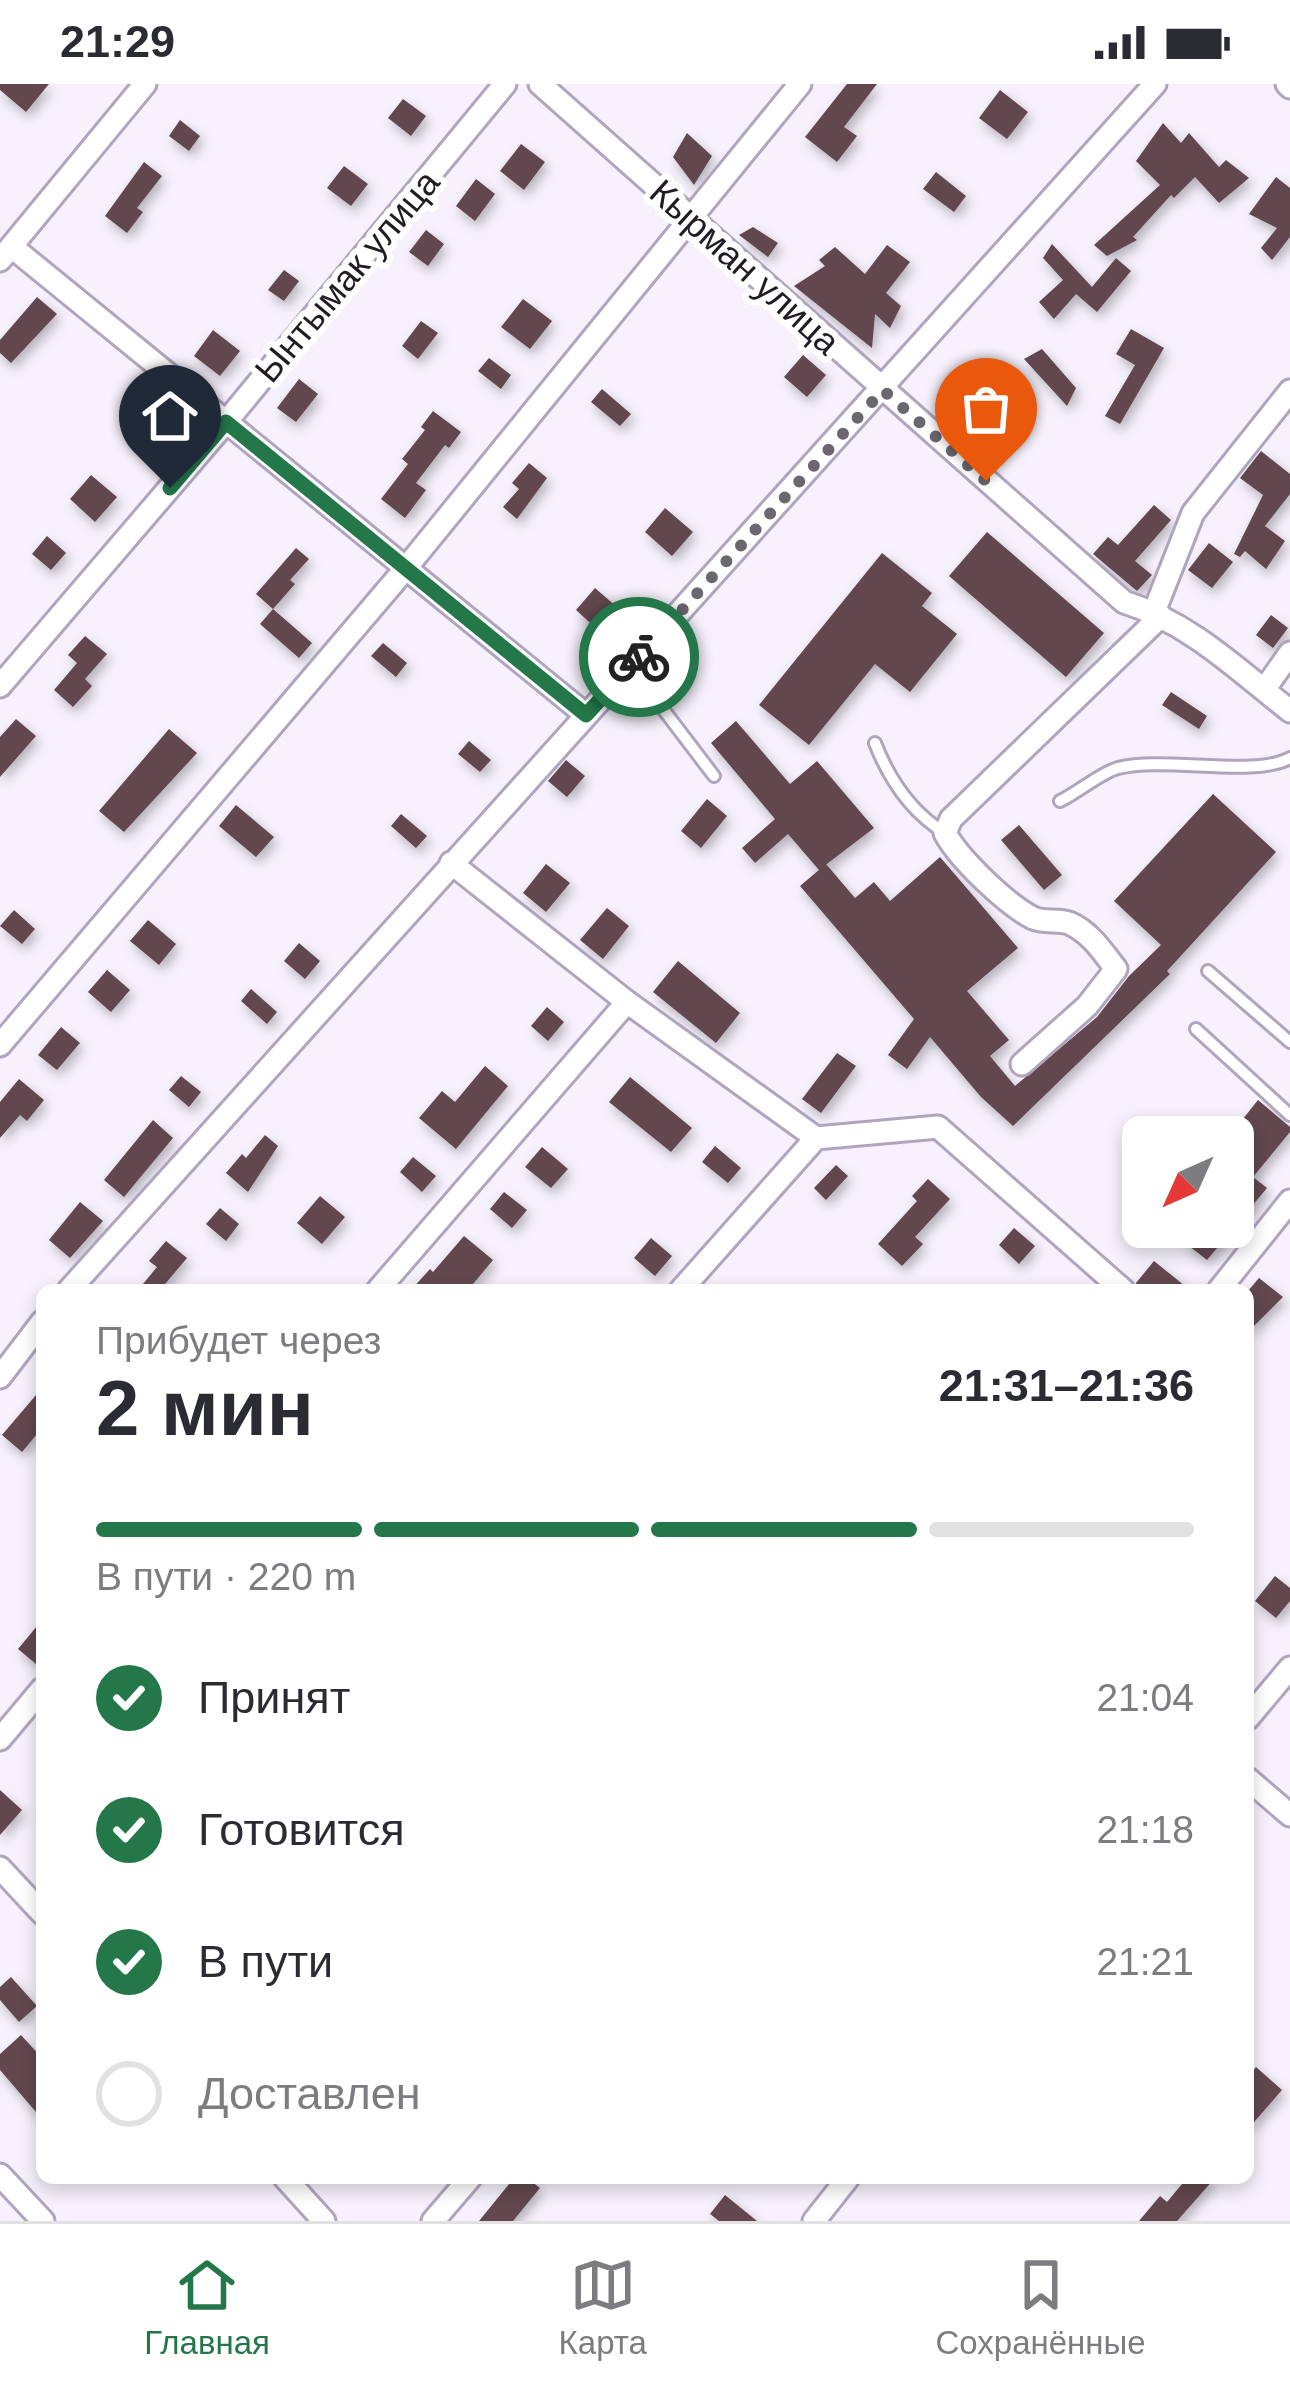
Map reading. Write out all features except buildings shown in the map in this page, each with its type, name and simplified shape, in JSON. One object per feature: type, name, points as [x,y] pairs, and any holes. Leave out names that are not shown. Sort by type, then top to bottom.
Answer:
[{"type":"street","name":"Ынтымак улица","points":[[0,686],[505,84]]},
{"type":"street","name":"Кырман улица","points":[[540,84],[1124,602],[1204,640],[1290,710]]},
{"type":"street","points":[[0,1045],[406,568],[800,84]]},
{"type":"street","points":[[74,1284],[1155,84]]},
{"type":"street","points":[[138,86],[6,254],[226,422],[586,715]]},
{"type":"street","points":[[1022,1064],[1087,1006],[1116,969],[1090,936],[1067,922],[1036,921],[1014,905],[952,848],[945,833],[951,819],[1157,614],[1193,513],[1290,391]]},
{"type":"street","points":[[1264,690],[1290,653]]},
{"type":"street","points":[[451,863],[627,1002],[815,1138],[938,1127],[1116,1284]]},
{"type":"street","points":[[383,1284],[627,1002]]},
{"type":"street","points":[[686,1284],[815,1138]]},
{"type":"street","points":[[1224,1284],[1290,1201]]},
{"type":"street","points":[[0,1377],[36,1330]]},
{"type":"street","points":[[1254,1711],[1290,1668]]},
{"type":"street","points":[[0,1739],[36,1696]]},
{"type":"street","points":[[1254,1784],[1290,1815]]},
{"type":"street","points":[[0,1868],[36,1907]]},
{"type":"street","points":[[0,2175],[43,2221]]},
{"type":"street","points":[[290,2184],[324,2221]]},
{"type":"street","points":[[433,2221],[465,2184]]},
{"type":"street","points":[[814,2221],[843,2184]]},
{"type":"lane","points":[[631,667],[713,776]]},
{"type":"lane","points":[[874,743],[886,773],[925,821],[945,833]]},
{"type":"lane","points":[[1060,801],[1114,768],[1252,765],[1290,758]]},
{"type":"lane","points":[[1208,971],[1290,1042]]},
{"type":"lane","points":[[1196,1029],[1290,1114]]},
{"type":"way so far","points":[[639,657],[883,390],[986,481]]},
{"type":"route","points":[[170,488],[226,422],[586,715],[639,657]]}]
